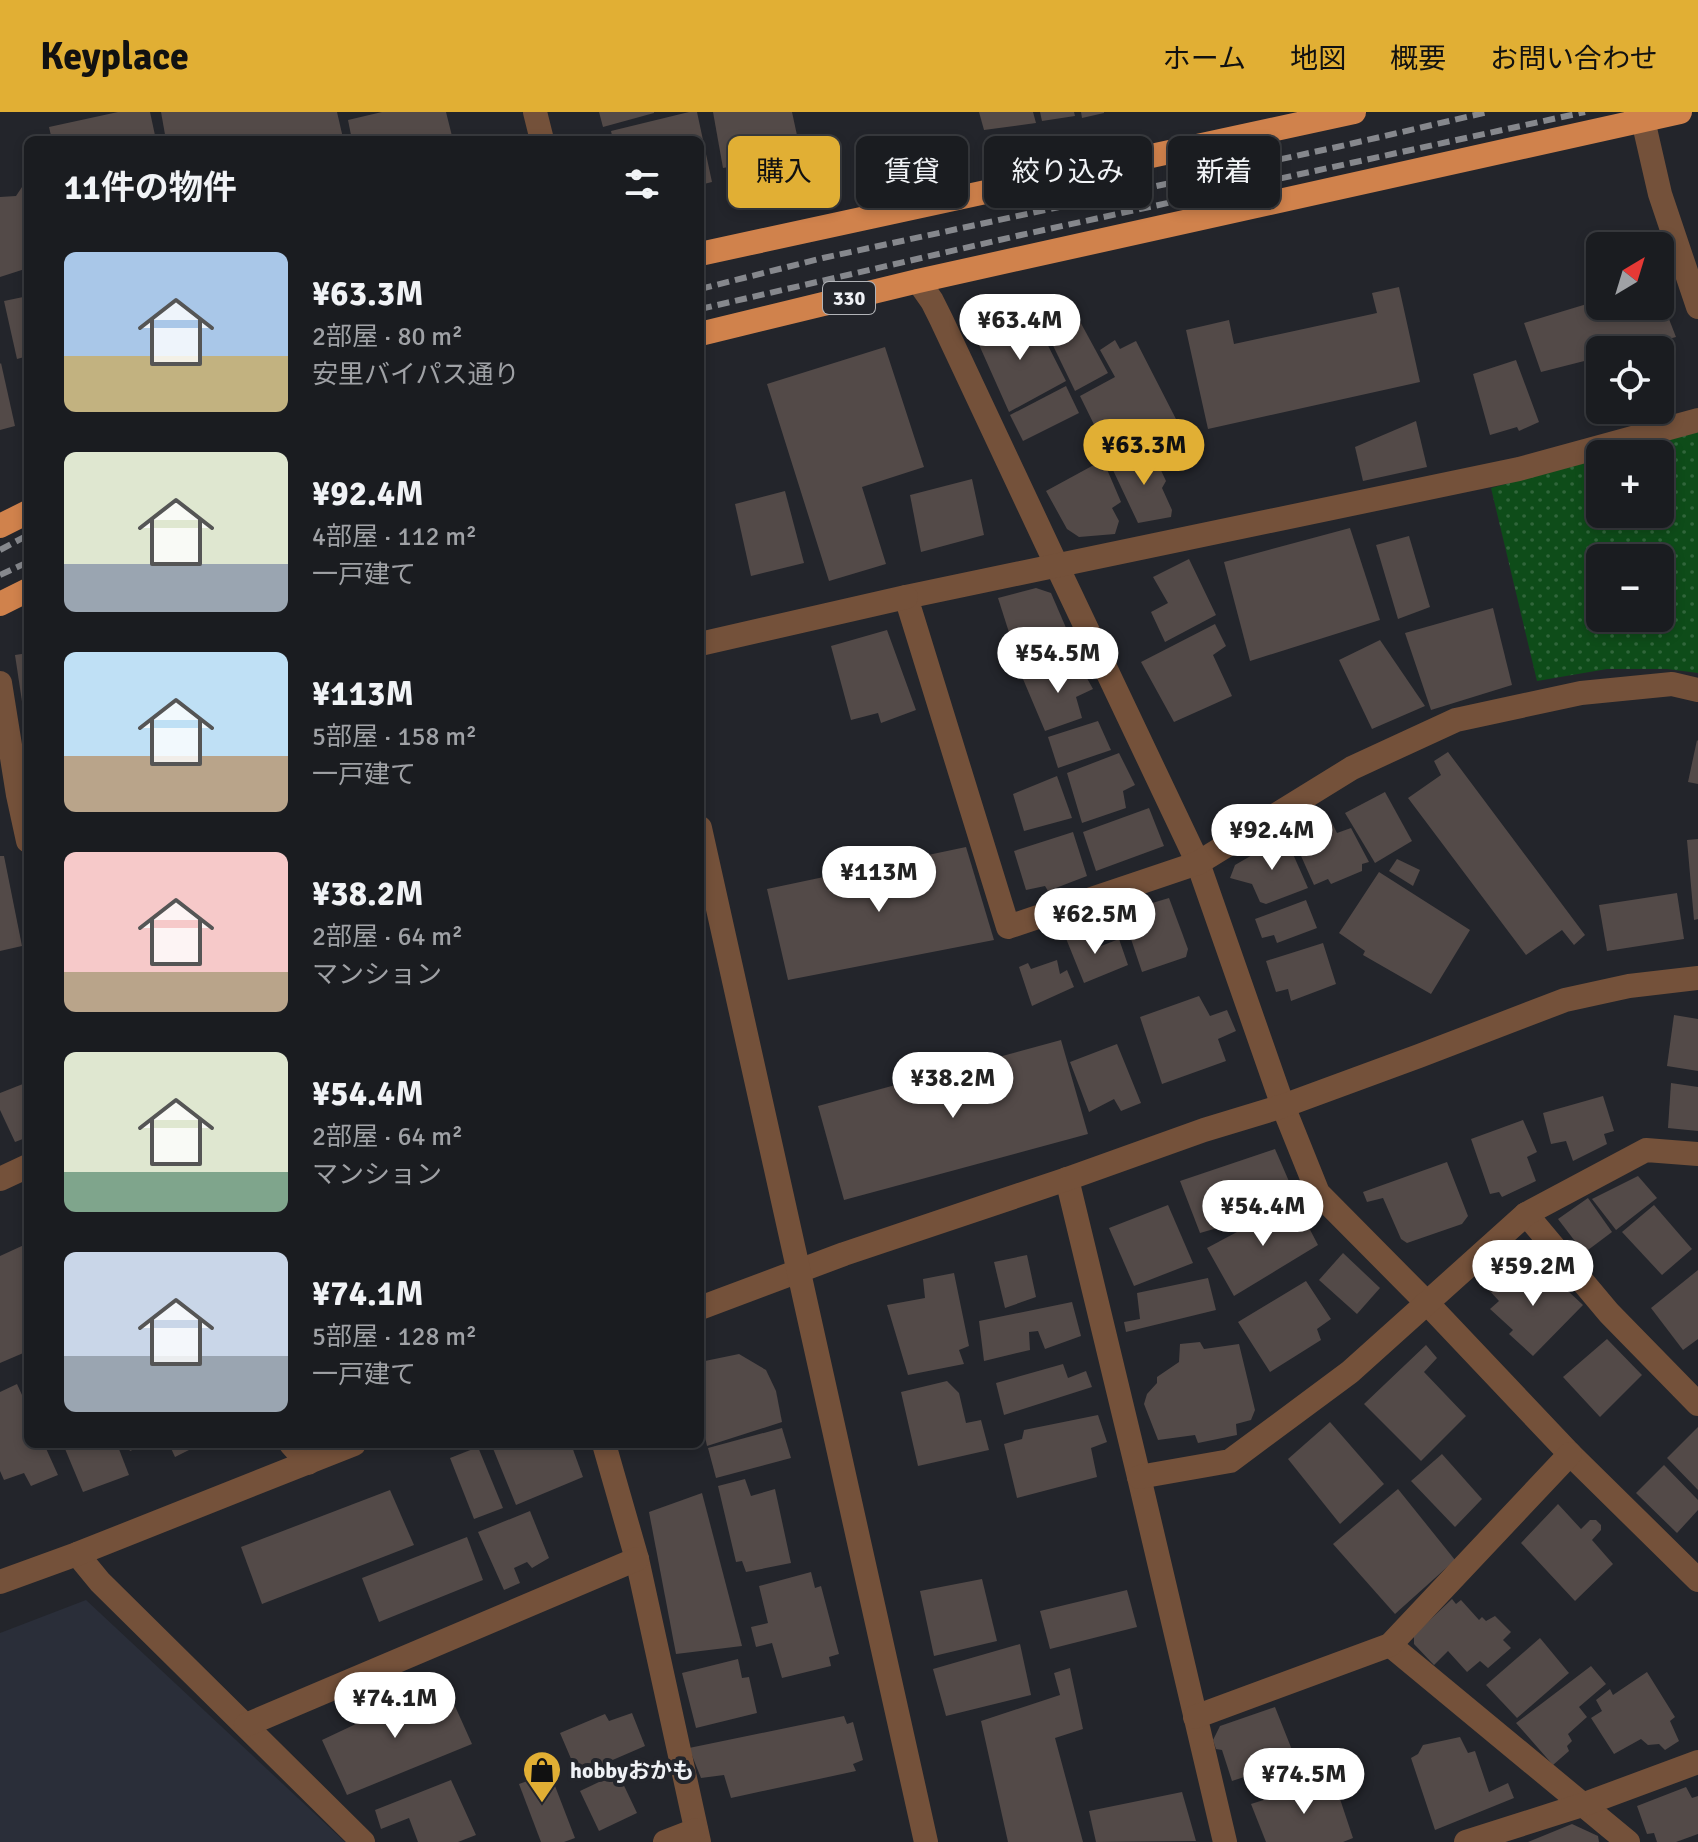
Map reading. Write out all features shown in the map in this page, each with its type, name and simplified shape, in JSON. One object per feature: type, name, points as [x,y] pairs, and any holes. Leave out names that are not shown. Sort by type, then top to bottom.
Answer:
[{"type":"highway","points":[[704,253],[1354,112]]},
{"type":"highway","name":"330","points":[[704,333],[918,281],[1680,112]]},
{"type":"highway","points":[[0,526],[24,514]]},
{"type":"highway","points":[[0,604],[24,592]]},
{"type":"street","points":[[535,112],[541,136]]},
{"type":"street","points":[[1643,120],[1660,194],[1698,307]]},
{"type":"street","points":[[918,281],[941,319],[1198,863],[1283,1106],[1318,1193],[1570,1454],[1698,1580]]},
{"type":"street","points":[[704,643],[906,597],[1519,469],[1698,420]]},
{"type":"street","points":[[906,597],[1008,927],[1198,863],[1352,768],[1456,720],[1581,693],[1672,684],[1698,690]]},
{"type":"street","points":[[0,683],[15,798],[24,828]]},
{"type":"street","points":[[704,846],[926,1842]]},
{"type":"street","points":[[704,1307],[1204,1130],[1283,1106],[1565,1000],[1629,986],[1698,978]]},
{"type":"street","points":[[1139,1477],[1230,1461],[1350,1372],[1526,1214],[1646,1150],[1698,1154]]},
{"type":"street","points":[[0,1179],[24,1168]]},
{"type":"street","points":[[1067,1179],[1225,1842]]},
{"type":"street","points":[[1526,1214],[1609,1313],[1698,1404]]},
{"type":"street","points":[[295,1448],[308,1463]]},
{"type":"street","points":[[0,1582],[344,1448]]},
{"type":"street","points":[[605,1448],[637,1559],[698,1836],[665,1842]]},
{"type":"street","points":[[1195,1717],[1390,1645],[1570,1454]]},
{"type":"street","points":[[77,1554],[100,1582],[363,1842]]},
{"type":"street","points":[[246,1725],[637,1559]]},
{"type":"street","points":[[1390,1645],[1628,1842]]},
{"type":"street","points":[[1466,1842],[1582,1805],[1698,1762]]},
{"type":"shaded area","points":[[86,1600],[345,1842],[0,1842],[0,1633]]},
{"type":"green space","points":[[1698,431],[1698,673],[1667,669],[1607,669],[1537,681],[1491,488],[1586,462],[1586,528],[1674,528],[1674,440],[1666,440]]},
{"type":"building","points":[[118,112],[150,112],[155,136],[51,136],[49,127]]},
{"type":"building","points":[[161,112],[337,112],[343,136],[165,136]]},
{"type":"building","points":[[382,112],[446,112],[452,136],[351,136],[348,120]]},
{"type":"building","points":[[599,112],[654,112],[654,113],[603,127]]},
{"type":"building","points":[[697,112],[702,136],[612,136],[611,131]]},
{"type":"building","points":[[713,112],[792,112],[797,136],[728,136],[728,167],[723,168]]},
{"type":"building","points":[[979,112],[1033,112],[1036,123],[984,130]]},
{"type":"building","points":[[1040,112],[1074,112],[1075,116],[1042,121]]},
{"type":"building","points":[[1081,112],[1104,112],[1104,113],[1082,118]]},
{"type":"building","points":[[704,145],[712,182],[704,184]]},
{"type":"building","points":[[24,184],[24,269],[0,277],[0,197],[16,196]]},
{"type":"building","points":[[1399,287],[1420,382],[1208,429],[1186,330],[1229,320],[1234,344],[1377,313],[1372,293]]},
{"type":"building","points":[[24,297],[24,357],[17,359],[4,301]]},
{"type":"building","points":[[1586,304],[1586,320],[1669,320],[1676,337],[1586,336],[1586,361],[1541,372],[1524,323]]},
{"type":"building","points":[[1033,316],[1066,381],[1009,412],[976,338],[1008,320],[1020,323]]},
{"type":"building","points":[[1077,316],[1108,373],[1075,391],[1045,329]]},
{"type":"building","points":[[1115,340],[1120,349],[1136,341],[1177,421],[1110,457],[1080,396],[1115,377],[1100,350]]},
{"type":"building","points":[[885,347],[924,467],[862,487],[886,564],[829,581],[767,384]]},
{"type":"building","points":[[1516,360],[1539,422],[1519,431],[1517,427],[1490,435],[1473,374]]},
{"type":"building","points":[[0,364],[15,426],[0,430]]},
{"type":"building","points":[[1066,386],[1079,413],[1023,441],[1010,415]]},
{"type":"building","points":[[1416,421],[1427,467],[1363,481],[1355,447]]},
{"type":"building","points":[[1150,447],[1166,481],[1162,488],[1172,510],[1171,517],[1138,523],[1112,468]]},
{"type":"building","points":[[1103,460],[1121,502],[1112,508],[1119,521],[1115,534],[1079,537],[1067,529],[1046,491]]},
{"type":"building","points":[[972,479],[984,535],[921,552],[910,495]]},
{"type":"building","points":[[785,491],[804,563],[751,576],[735,504]]},
{"type":"building","points":[[1350,528],[1380,620],[1250,661],[1224,562]]},
{"type":"building","points":[[1409,536],[1430,607],[1398,619],[1376,545]]},
{"type":"building","points":[[1189,559],[1216,615],[1165,642],[1151,612],[1168,603],[1153,577]]},
{"type":"building","points":[[1036,588],[1051,593],[1076,651],[1022,673],[998,598]]},
{"type":"building","points":[[1493,608],[1512,685],[1431,710],[1405,633]]},
{"type":"building","points":[[1215,624],[1226,646],[1213,655],[1232,696],[1174,722],[1141,662]]},
{"type":"building","points":[[887,630],[916,710],[881,723],[878,713],[851,720],[831,646]]},
{"type":"building","points":[[1380,640],[1425,706],[1372,729],[1339,660]]},
{"type":"building","points":[[24,654],[24,715],[15,655]]},
{"type":"building","points":[[1078,662],[1093,689],[1076,697],[1082,718],[1045,731],[1023,679]]},
{"type":"building","points":[[1098,721],[1111,750],[1058,768],[1048,737]]},
{"type":"building","points":[[1698,741],[1698,784],[1688,782]]},
{"type":"building","points":[[1448,752],[1585,935],[1574,945],[1562,930],[1526,955],[1408,798],[1441,775],[1434,761]]},
{"type":"building","points":[[1119,753],[1135,785],[1123,791],[1126,808],[1082,823],[1067,773]]},
{"type":"building","points":[[1057,776],[1072,818],[1024,831],[1013,794]]},
{"type":"building","points":[[1385,792],[1412,841],[1375,863],[1345,813]]},
{"type":"building","points":[[1149,808],[1164,846],[1096,871],[1083,832]]},
{"type":"building","points":[[1310,816],[1314,826],[1331,821],[1337,833],[1351,828],[1369,862],[1362,864],[1362,871],[1331,884],[1328,879],[1314,885],[1289,829]]},
{"type":"building","points":[[1073,832],[1087,876],[1048,891],[1045,886],[1026,890],[1014,851]]},
{"type":"building","points":[[1285,836],[1308,888],[1266,904],[1260,902],[1252,884],[1230,878],[1235,865]]},
{"type":"building","points":[[1698,839],[1698,919],[1694,920],[1687,840]]},
{"type":"building","points":[[966,847],[994,940],[788,980],[767,889]]},
{"type":"building","points":[[0,856],[4,856],[22,946],[0,951]]},
{"type":"building","points":[[1397,859],[1420,870],[1413,886],[1389,871]]},
{"type":"building","points":[[1379,872],[1470,930],[1431,994],[1363,955],[1365,951],[1339,933]]},
{"type":"building","points":[[1677,893],[1684,939],[1607,951],[1599,905]]},
{"type":"building","points":[[1169,898],[1188,949],[1186,957],[1142,972],[1122,912]]},
{"type":"building","points":[[1306,900],[1317,928],[1277,943],[1274,935],[1262,938],[1255,919]]},
{"type":"building","points":[[1084,930],[1087,938],[1097,937],[1101,946],[1119,939],[1128,965],[1084,983],[1065,936]]},
{"type":"building","points":[[1323,943],[1336,984],[1291,1001],[1288,989],[1276,992],[1266,961]]},
{"type":"building","points":[[1057,960],[1060,974],[1067,970],[1074,987],[1032,1006],[1019,967],[1028,963],[1031,969]]},
{"type":"building","points":[[1199,996],[1210,1016],[1227,1010],[1236,1031],[1218,1039],[1226,1061],[1162,1084],[1140,1017]]},
{"type":"building","points":[[1674,1015],[1698,1019],[1698,1071],[1667,1066]]},
{"type":"building","points":[[1061,1040],[1088,1134],[844,1200],[818,1106]]},
{"type":"building","points":[[1117,1044],[1141,1103],[1121,1111],[1114,1099],[1089,1112],[1070,1062]]},
{"type":"building","points":[[1671,1083],[1698,1087],[1698,1131],[1668,1128]]},
{"type":"building","points":[[24,1084],[24,1139],[15,1142],[0,1110],[0,1093]]},
{"type":"building","points":[[1603,1096],[1614,1131],[1604,1134],[1607,1144],[1573,1161],[1566,1141],[1551,1144],[1543,1113]]},
{"type":"building","points":[[1523,1120],[1537,1152],[1527,1157],[1536,1181],[1502,1197],[1499,1192],[1490,1194],[1471,1139]]},
{"type":"building","points":[[1275,1149],[1291,1186],[1269,1196],[1270,1203],[1219,1221],[1221,1227],[1200,1233],[1180,1181]]},
{"type":"building","points":[[1447,1162],[1468,1216],[1462,1224],[1407,1243],[1401,1239],[1383,1198],[1367,1202],[1363,1192]]},
{"type":"building","points":[[1638,1176],[1657,1198],[1616,1230],[1592,1199]]},
{"type":"building","points":[[1588,1198],[1612,1232],[1584,1253],[1558,1219]]},
{"type":"building","points":[[1295,1201],[1318,1245],[1234,1296],[1207,1248]]},
{"type":"building","points":[[1168,1205],[1193,1263],[1134,1286],[1109,1228]]},
{"type":"building","points":[[1654,1205],[1692,1249],[1662,1275],[1622,1232]]},
{"type":"building","points":[[24,1245],[24,1353],[0,1363],[0,1256]]},
{"type":"building","points":[[1343,1253],[1380,1288],[1357,1314],[1319,1280]]},
{"type":"building","points":[[1027,1255],[1036,1297],[1005,1308],[994,1262]]},
{"type":"building","points":[[1524,1267],[1545,1288],[1554,1278],[1583,1305],[1533,1356],[1509,1334],[1513,1330],[1490,1309],[1499,1301],[1488,1289],[1505,1273],[1511,1279]]},
{"type":"building","points":[[1698,1270],[1698,1339],[1683,1350],[1651,1308]]},
{"type":"building","points":[[954,1273],[969,1346],[959,1350],[964,1364],[908,1375],[887,1305],[925,1298],[923,1279]]},
{"type":"building","points":[[1208,1278],[1216,1310],[1126,1332],[1124,1322],[1140,1319],[1137,1293]]},
{"type":"building","points":[[1306,1281],[1331,1319],[1317,1329],[1321,1340],[1270,1372],[1238,1322]]},
{"type":"building","points":[[1072,1302],[1081,1336],[1045,1349],[1038,1331],[1029,1332],[1030,1350],[984,1361],[979,1321]]},
{"type":"building","points":[[1607,1339],[1642,1375],[1600,1417],[1563,1377]]},
{"type":"building","points":[[1200,1342],[1204,1349],[1239,1344],[1255,1410],[1251,1420],[1236,1424],[1237,1435],[1198,1443],[1195,1435],[1158,1440],[1144,1404],[1147,1394],[1157,1383],[1157,1377],[1179,1362],[1180,1344]]},
{"type":"building","points":[[1426,1345],[1437,1358],[1424,1372],[1466,1416],[1421,1461],[1364,1404]]},
{"type":"building","points":[[739,1354],[766,1370],[776,1391],[782,1422],[707,1446],[704,1432],[704,1361]]},
{"type":"building","points":[[1063,1364],[1068,1378],[1086,1371],[1092,1387],[1004,1415],[996,1383]]},
{"type":"building","points":[[947,1381],[959,1393],[966,1423],[981,1420],[989,1450],[918,1466],[901,1392]]},
{"type":"building","points":[[17,1384],[24,1399],[24,1448],[46,1448],[58,1475],[31,1486],[24,1473],[4,1480],[0,1471],[0,1392]]},
{"type":"building","points":[[1098,1415],[1107,1442],[1091,1448],[1097,1477],[1017,1498],[1004,1444],[1022,1439],[1024,1430]]},
{"type":"building","points":[[1330,1422],[1384,1484],[1340,1524],[1288,1459]]},
{"type":"building","points":[[1698,1427],[1698,1490],[1667,1458]]},
{"type":"building","points":[[782,1428],[791,1458],[716,1478],[708,1448]]},
{"type":"building","points":[[65,1448],[119,1448],[129,1475],[83,1492]]},
{"type":"building","points":[[171,1448],[188,1448],[189,1450],[175,1457]]},
{"type":"building","points":[[478,1448],[503,1508],[474,1519],[450,1458]]},
{"type":"building","points":[[493,1448],[572,1448],[583,1477],[516,1505]]},
{"type":"building","points":[[1442,1454],[1482,1499],[1455,1527],[1411,1481]]},
{"type":"building","points":[[1664,1465],[1698,1500],[1698,1510],[1677,1533],[1636,1493]]},
{"type":"building","points":[[745,1479],[751,1496],[775,1489],[791,1563],[746,1572],[742,1561],[736,1562],[718,1486]]},
{"type":"building","points":[[1398,1489],[1455,1560],[1395,1614],[1333,1544]]},
{"type":"building","points":[[390,1490],[414,1545],[262,1604],[241,1547]]},
{"type":"building","points":[[702,1493],[742,1646],[676,1654],[649,1512]]},
{"type":"building","points":[[1558,1504],[1581,1529],[1590,1520],[1596,1520],[1601,1525],[1601,1530],[1592,1540],[1613,1564],[1575,1601],[1521,1543]]},
{"type":"building","points":[[530,1511],[549,1558],[532,1568],[527,1562],[514,1568],[520,1583],[504,1590],[478,1532]]},
{"type":"building","points":[[467,1537],[483,1580],[379,1622],[362,1578]]},
{"type":"building","points":[[811,1572],[815,1588],[821,1586],[839,1654],[829,1657],[831,1666],[782,1678],[772,1643],[756,1647],[751,1627],[768,1623],[759,1586]]},
{"type":"building","points":[[982,1579],[997,1641],[934,1656],[920,1591]]},
{"type":"building","points":[[1127,1590],[1137,1627],[1050,1649],[1040,1611]]},
{"type":"building","points":[[1452,1599],[1456,1604],[1461,1600],[1479,1620],[1482,1617],[1486,1621],[1495,1616],[1511,1632],[1503,1640],[1511,1648],[1488,1668],[1480,1661],[1467,1672],[1448,1651],[1434,1665],[1414,1644],[1414,1635]]},
{"type":"building","points":[[1540,1638],[1569,1673],[1517,1718],[1486,1685]]},
{"type":"building","points":[[1020,1644],[1031,1695],[946,1716],[933,1669]]},
{"type":"building","points":[[738,1659],[742,1678],[749,1677],[757,1713],[696,1728],[682,1673]]},
{"type":"building","points":[[1591,1666],[1606,1684],[1579,1707],[1587,1717],[1568,1734],[1572,1741],[1567,1746],[1569,1751],[1553,1765],[1516,1723]]},
{"type":"building","points":[[1070,1668],[1083,1729],[1055,1738],[1083,1842],[1008,1842],[981,1721],[1060,1695],[1054,1673]]},
{"type":"building","points":[[1647,1672],[1675,1717],[1670,1721],[1679,1741],[1665,1750],[1659,1744],[1648,1745],[1641,1739],[1614,1754],[1591,1718],[1602,1711],[1596,1700],[1610,1689],[1613,1695]]},
{"type":"building","points":[[443,1691],[450,1695],[472,1744],[347,1795],[322,1740],[358,1723],[350,1705],[367,1699],[378,1716]]},
{"type":"building","points":[[1275,1707],[1296,1760],[1232,1781],[1222,1750],[1216,1749],[1213,1740],[1220,1726]]},
{"type":"building","points":[[632,1713],[645,1746],[578,1775],[560,1733],[605,1714],[609,1721]]},
{"type":"building","points":[[844,1716],[847,1724],[853,1722],[863,1760],[853,1764],[856,1771],[731,1798],[724,1775],[701,1778],[689,1748]]},
{"type":"building","points":[[1460,1737],[1468,1753],[1475,1751],[1489,1792],[1508,1783],[1514,1798],[1435,1830],[1411,1758],[1418,1754],[1423,1745]]},
{"type":"building","points":[[550,1773],[575,1838],[564,1842],[541,1842],[519,1784]]},
{"type":"building","points":[[618,1773],[637,1813],[599,1831],[580,1791]]},
{"type":"building","points":[[1333,1778],[1353,1838],[1343,1842],[1266,1842],[1251,1804]]},
{"type":"building","points":[[451,1780],[476,1835],[458,1842],[418,1842],[409,1818],[381,1829],[375,1810]]},
{"type":"building","points":[[1686,1787],[1692,1798],[1698,1796],[1698,1834],[1676,1842],[1657,1842],[1654,1833],[1647,1834],[1637,1806]]},
{"type":"building","points":[[1182,1792],[1196,1841],[1096,1842],[1089,1811]]},
{"type":"building","points":[[1572,1824],[1598,1836],[1599,1842],[1528,1842]]},
{"type":"railway","points":[[704,288],[823,258],[1488,112]]},
{"type":"railway","points":[[704,308],[1021,235],[1585,112]]},
{"type":"railway","points":[[0,550],[24,537]]},
{"type":"railway","points":[[0,575],[24,564]]},
{"type":"place","name":"hobbyおかも","points":[[542,1804]]}]
